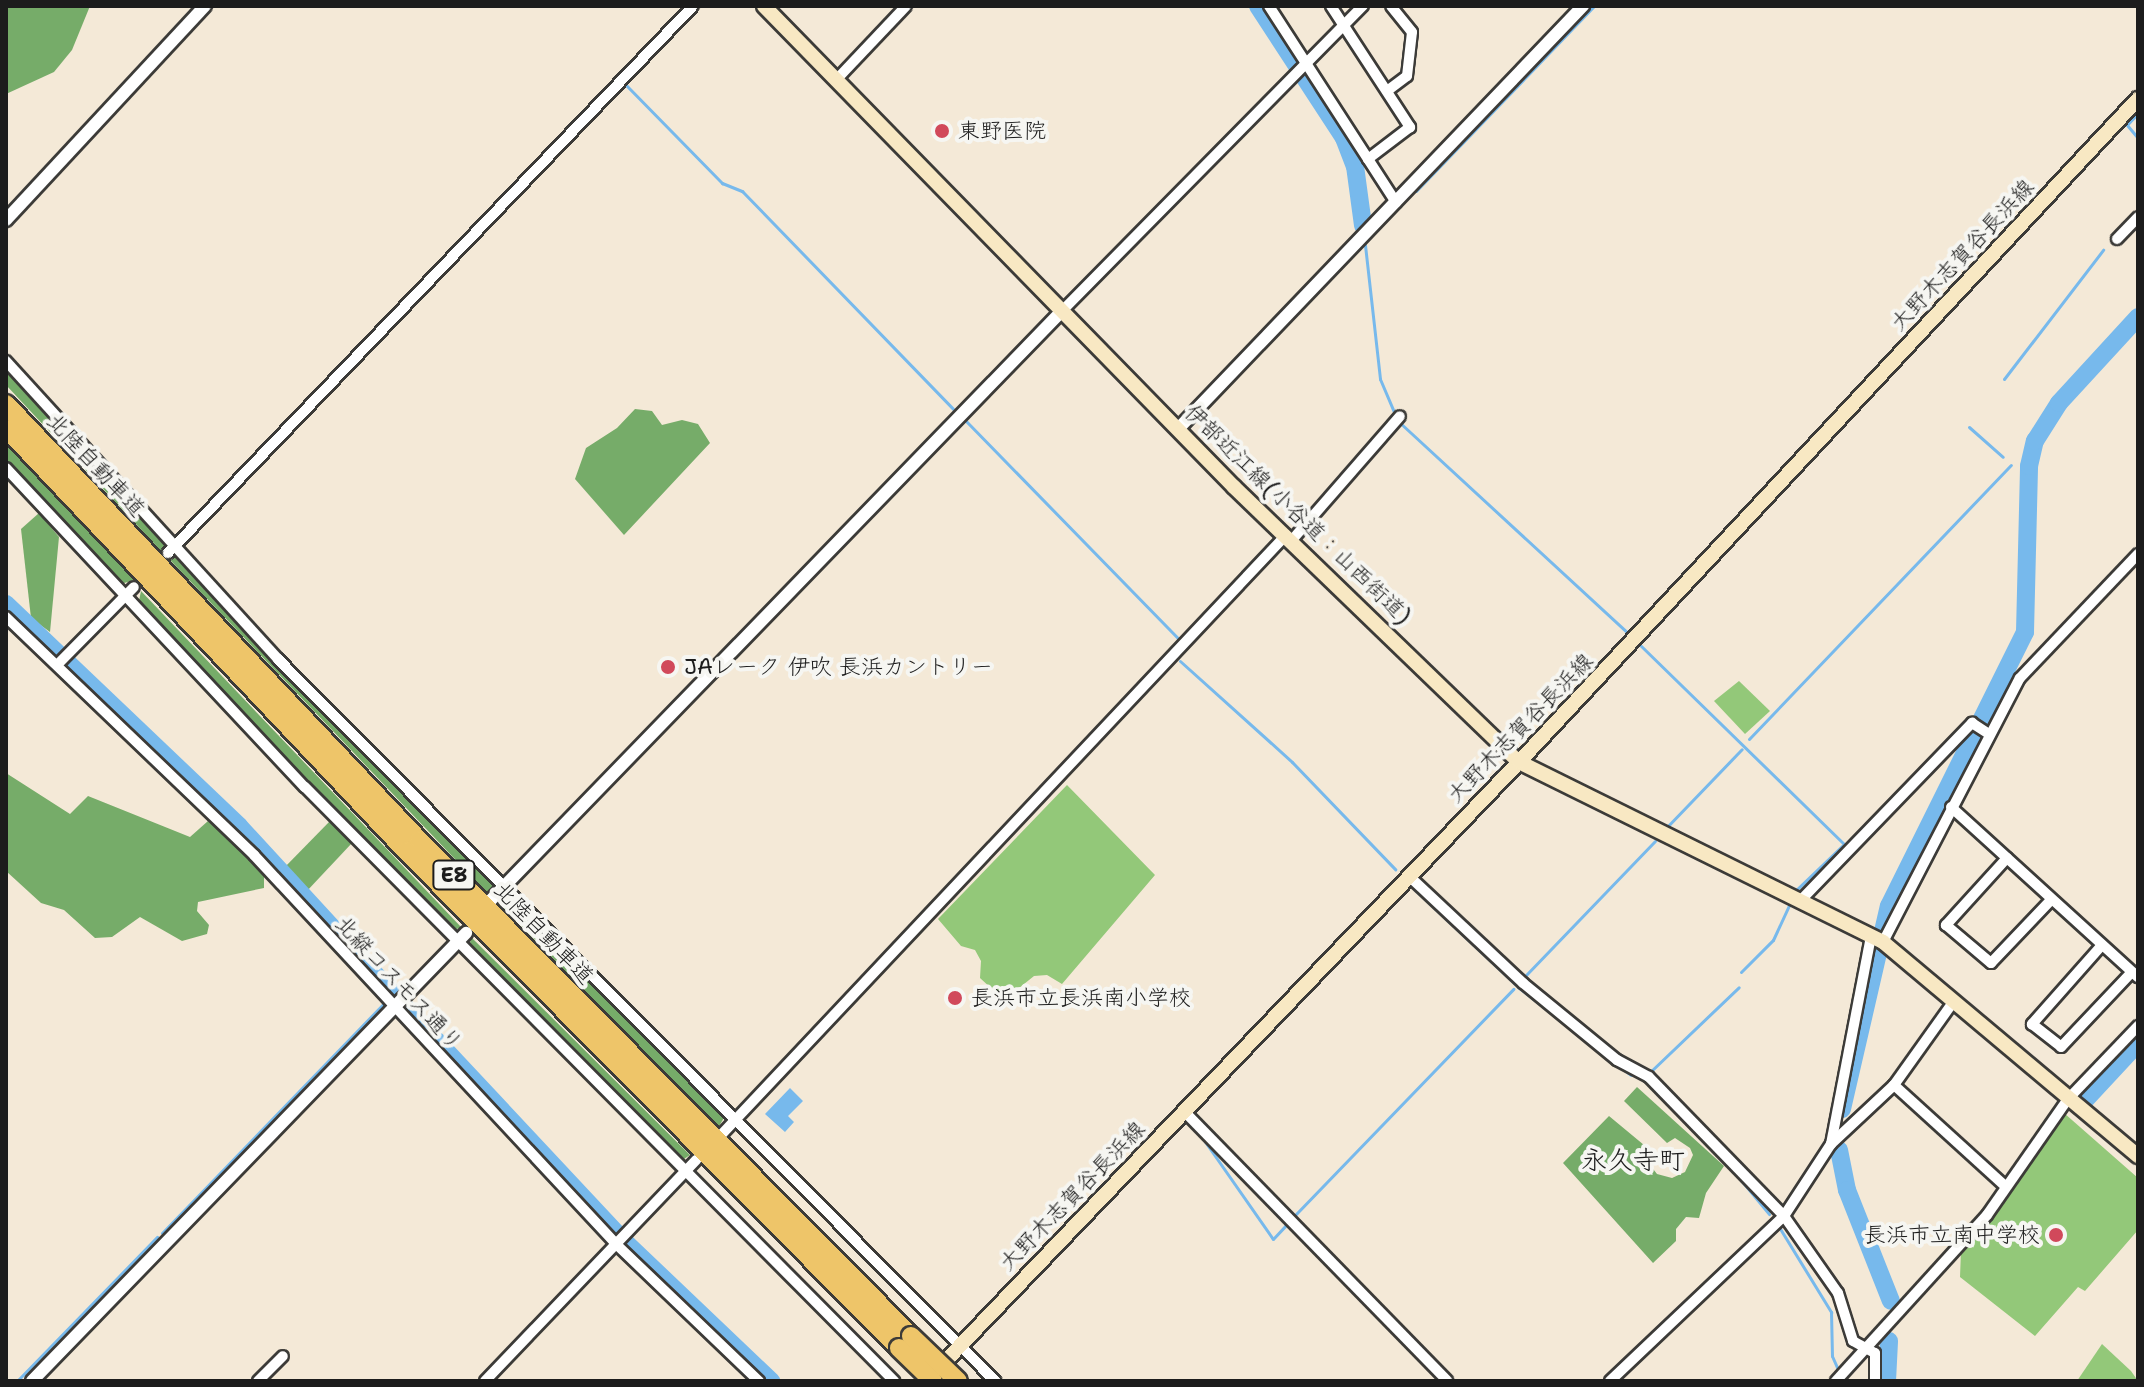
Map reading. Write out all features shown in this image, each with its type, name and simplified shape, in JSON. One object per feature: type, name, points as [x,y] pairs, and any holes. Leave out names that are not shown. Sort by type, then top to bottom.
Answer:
[{"type":"highway","name":"北陸自動車道","points":[[6,404],[419,840],[905,1342],[933,1381]]},
{"type":"highway","name":"北陸自動車道","points":[[6,428],[406,851],[905,1342],[958,1381]]},
{"type":"main road","name":"伊部近江線(小谷道：山西街道)","points":[[764,6],[1061,312],[1519,762],[1876,939],[2138,1156]]},
{"type":"main road","name":"大野木志賀谷長浜線","points":[[927,1381],[1519,762],[2138,99]]},
{"type":"street","points":[[6,220],[205,6]]},
{"type":"street","points":[[168,553],[693,6]]},
{"type":"street","points":[[837,79],[906,6]]},
{"type":"street","points":[[1269,6],[1301,67],[1396,202]]},
{"type":"street","points":[[1331,6],[1387,91],[1409,132],[1368,159]]},
{"type":"street","points":[[489,902],[1061,312],[1363,6]]},
{"type":"street","points":[[1387,91],[1407,76],[1412,32],[1391,6]]},
{"type":"street","points":[[1178,429],[1583,6]]},
{"type":"street","points":[[2117,239],[2138,217]]},
{"type":"street","points":[[6,361],[177,544],[278,659],[501,888],[995,1381]]},
{"type":"street","points":[[722,1134],[1289,538],[1397,420]]},
{"type":"street","points":[[6,468],[125,596],[461,938],[684,1173],[894,1381]]},
{"type":"street","points":[[1831,1144],[1876,939],[2020,678],[2138,554]]},
{"type":"street","points":[[63,659],[134,587]]},
{"type":"street","name":"北縦コスモス通り","points":[[6,617],[254,855],[393,1007],[759,1381]]},
{"type":"street","points":[[1794,898],[1972,723],[1989,734]]},
{"type":"street","points":[[1951,807],[2135,974],[2061,1047],[2032,1024],[2102,945]]},
{"type":"street","points":[[2007,858],[1946,925],[1991,963],[2052,899]]},
{"type":"street","points":[[1409,876],[1523,983],[1617,1060],[1647,1076],[1784,1216],[1838,1293],[1853,1341],[1875,1353],[1875,1381]]},
{"type":"street","points":[[32,1381],[461,938]]},
{"type":"street","points":[[1608,1380],[1784,1216],[1831,1144],[1894,1085],[1954,1001]]},
{"type":"street","points":[[1842,1379],[1865,1348],[1987,1215],[2068,1099],[2138,1026]]},
{"type":"street","points":[[1894,1085],[2005,1186]]},
{"type":"street","points":[[1183,1110],[1447,1381]]},
{"type":"street","points":[[485,1381],[696,1160]]},
{"type":"street","points":[[258,1381],[283,1356]]},
{"type":"green space","points":[[6,6],[90,6],[72,50],[54,72],[6,94]]},
{"type":"green space","points":[[6,367],[167,540],[162,552],[6,385]]},
{"type":"green space","points":[[635,409],[652,411],[662,425],[682,420],[698,424],[710,443],[624,535],[575,479],[586,448],[617,428]]},
{"type":"green space","points":[[6,443],[134,580],[118,585],[6,464]]},
{"type":"green space","points":[[39,513],[59,537],[50,632],[31,618],[21,529]]},
{"type":"green space","points":[[179,556],[494,881],[491,897],[170,560]]},
{"type":"green space","points":[[141,591],[462,928],[450,930],[138,606]]},
{"type":"green space","points":[[1739,681],[1770,711],[1745,734],[1714,701]]},
{"type":"green space","points":[[6,773],[70,814],[88,796],[190,837],[208,821],[264,871],[264,888],[198,902],[197,911],[209,925],[207,934],[182,941],[140,917],[112,937],[95,938],[64,910],[41,903],[6,871]]},
{"type":"green space","points":[[1067,785],[1155,875],[1062,984],[1047,975],[1034,976],[1004,1000],[980,978],[981,961],[975,950],[961,946],[938,919]]},
{"type":"green space","points":[[330,821],[352,843],[306,892],[283,869]]},
{"type":"green space","points":[[509,900],[523,908],[725,1116],[718,1128],[503,907]]},
{"type":"green space","points":[[471,937],[690,1155],[678,1163],[469,949]]},
{"type":"green space","points":[[1637,1087],[1724,1166],[1706,1193],[1699,1218],[1686,1217],[1676,1229],[1676,1241],[1653,1263],[1563,1163],[1609,1116],[1656,1155],[1650,1165],[1657,1174],[1672,1178],[1685,1172],[1693,1155],[1690,1148],[1675,1138],[1667,1143],[1624,1101]]},
{"type":"green space","name":"長浜市立南中学校","points":[[2064,1113],[2138,1178],[2138,1230],[2085,1291],[2078,1287],[2035,1336],[1960,1277],[1961,1251],[2001,1206],[2031,1154]]},
{"type":"green space","points":[[2102,1344],[2131,1371],[2138,1381],[2077,1381]]},
{"type":"water","points":[[790,1088],[803,1101],[788,1116],[794,1122],[785,1132],[765,1114]]},
{"type":"waterway","points":[[1258,6],[1344,138],[1355,166],[1363,225]]},
{"type":"waterway","points":[[1416,191],[1594,6]]},
{"type":"waterway","points":[[625,84],[722,183],[742,191],[953,409]]},
{"type":"waterway","points":[[2138,113],[2127,125],[2138,138]]},
{"type":"waterway","points":[[1365,245],[1380,379],[1395,415]]},
{"type":"waterway","points":[[2004,379],[2103,250]]},
{"type":"waterway","points":[[1842,1109],[1889,906],[2025,632],[2029,466],[2035,441],[2059,403],[2138,317]]},
{"type":"waterway","points":[[965,420],[1179,639]]},
{"type":"waterway","points":[[1398,421],[1631,636]]},
{"type":"waterway","points":[[1969,427],[2003,457]]},
{"type":"waterway","points":[[1749,739],[2011,465]]},
{"type":"waterway","points":[[6,604],[239,826],[397,998]]},
{"type":"waterway","points":[[1639,644],[1844,844],[1792,894]]},
{"type":"waterway","points":[[1180,661],[1292,762],[1395,869]]},
{"type":"waterway","points":[[1664,830],[1742,749]]},
{"type":"waterway","points":[[1526,975],[1655,841]]},
{"type":"waterway","points":[[1414,889],[1515,984]]},
{"type":"waterway","points":[[1741,972],[1773,940],[1791,901]]},
{"type":"waterway","points":[[1518,987],[1574,1031]]},
{"type":"waterway","points":[[1649,1073],[1739,987]]},
{"type":"waterway","points":[[1296,1214],[1513,989]]},
{"type":"waterway","points":[[162,1233],[393,994]]},
{"type":"waterway","points":[[404,1006],[625,1242],[771,1381]]},
{"type":"waterway","points":[[2084,1101],[2138,1043]]},
{"type":"waterway","points":[[1618,1065],[1631,1075]]},
{"type":"waterway","points":[[1644,1079],[1684,1120]]},
{"type":"waterway","points":[[1199,1133],[1273,1239],[1286,1225]]},
{"type":"waterway","points":[[1839,1150],[1847,1190],[1891,1301]]},
{"type":"waterway","points":[[1736,1174],[1769,1214]]},
{"type":"waterway","points":[[1779,1227],[1831,1312],[1832,1356],[1839,1372]]},
{"type":"waterway","points":[[17,1381],[157,1237]]},
{"type":"waterway","points":[[1887,1381],[1889,1341]]},
{"type":"place","name":"東野医院","points":[[942,131]]},
{"type":"place","name":"JAレーク 伊吹 長浜カントリー","points":[[668,667]]},
{"type":"place","name":"長浜市立長浜南小学校","points":[[955,998]]},
{"type":"place","name":"長浜市立南中学校","points":[[2056,1235]]},
{"type":"district","name":"永久寺町","points":[[1633,1160]]}]
